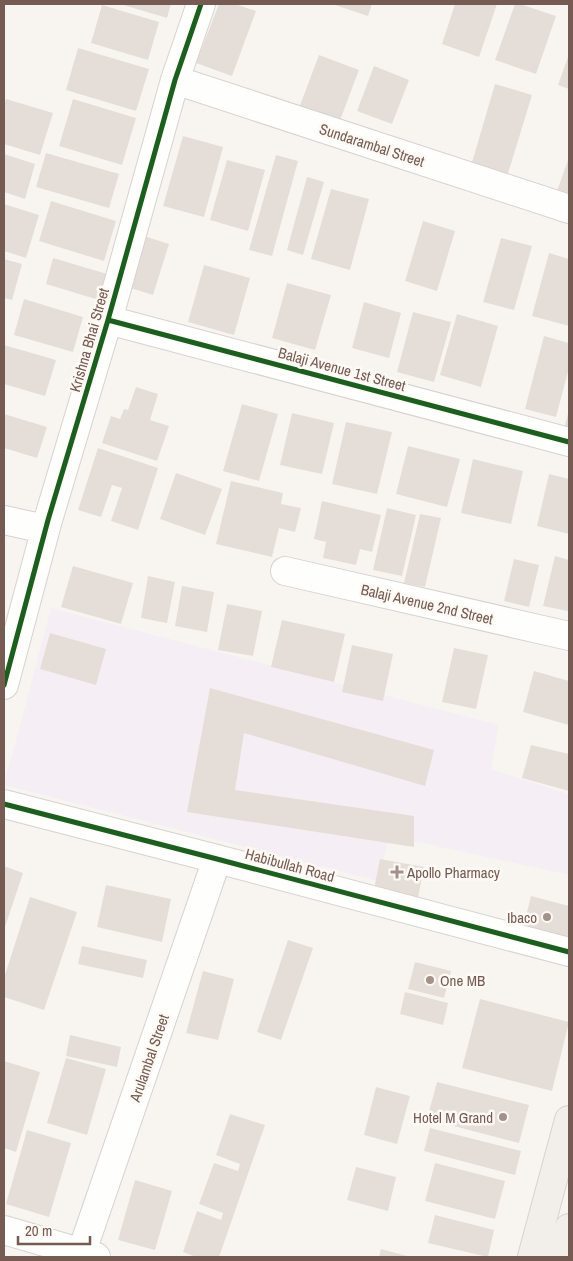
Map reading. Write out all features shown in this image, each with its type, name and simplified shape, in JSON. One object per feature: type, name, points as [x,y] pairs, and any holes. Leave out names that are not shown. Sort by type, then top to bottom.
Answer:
[{"type":"main road","points":[[532,1257],[563,1165],[569,1120]]},
{"type":"main road","points":[[560,1257],[569,1228]]},
{"type":"street","name":"Krishna Bhai Street","points":[[4,685],[45,529],[108,320],[175,80],[200,4]]},
{"type":"street","name":"Sundarambal Street","points":[[175,80],[569,209]]},
{"type":"street","name":"Balaji Avenue 1st Street","points":[[108,320],[569,442]]},
{"type":"street","points":[[4,520],[45,529]]},
{"type":"street","name":"Balaji Avenue 2nd Street","points":[[285,571],[569,636]]},
{"type":"street","name":"Habibullah Road","points":[[4,804],[569,952]]},
{"type":"street","name":"Arulambal Street","points":[[86,1256],[217,859]]},
{"type":"street","points":[[4,1230],[86,1256]]},
{"type":"shaded area","points":[[51,608],[499,725],[491,769],[569,794],[569,875],[390,836],[377,881],[4,785]]},
{"type":"building","points":[[120,4],[171,4],[167,18]]},
{"type":"building","points":[[219,4],[235,4],[256,11],[232,76],[196,63]]},
{"type":"building","points":[[332,4],[372,4],[368,16]]},
{"type":"building","points":[[455,4],[497,4],[479,57],[442,44]]},
{"type":"building","points":[[515,4],[556,16],[536,74],[495,60]]},
{"type":"building","points":[[102,5],[159,22],[148,60],[91,43]]},
{"type":"building","points":[[78,48],[149,69],[136,111],[66,90]]},
{"type":"building","points":[[569,54],[569,89],[558,85]]},
{"type":"building","points":[[319,55],[359,70],[339,123],[299,108]]},
{"type":"building","points":[[374,66],[409,80],[392,124],[357,111]]},
{"type":"building","points":[[495,84],[532,95],[506,180],[470,169]]},
{"type":"building","points":[[6,99],[53,113],[40,155],[4,144],[4,106]]},
{"type":"building","points":[[73,99],[136,118],[122,165],[59,146]]},
{"type":"building","points":[[183,136],[223,147],[204,217],[163,206]]},
{"type":"building","points":[[46,153],[119,174],[109,208],[36,187]]},
{"type":"building","points":[[4,154],[35,164],[25,199],[4,192]]},
{"type":"building","points":[[276,155],[298,161],[272,256],[249,250]]},
{"type":"building","points":[[569,157],[569,198],[556,194]]},
{"type":"building","points":[[227,160],[265,170],[248,231],[210,220]]},
{"type":"building","points":[[307,177],[324,182],[303,255],[287,250]]},
{"type":"building","points":[[331,189],[369,199],[350,270],[311,259]]},
{"type":"building","points":[[51,201],[116,221],[104,261],[39,241]]},
{"type":"building","points":[[4,204],[39,215],[26,258],[4,251]]},
{"type":"building","points":[[423,221],[455,231],[437,291],[405,281]]},
{"type":"building","points":[[144,236],[169,244],[153,295],[127,287]]},
{"type":"building","points":[[501,238],[532,246],[514,310],[483,302]]},
{"type":"building","points":[[549,253],[569,259],[569,326],[532,316]]},
{"type":"building","points":[[53,258],[107,274],[99,300],[46,284]]},
{"type":"building","points":[[4,259],[22,264],[12,300],[4,298]]},
{"type":"building","points":[[204,265],[250,278],[234,335],[188,322]]},
{"type":"building","points":[[287,283],[331,295],[315,350],[272,338]]},
{"type":"building","points":[[24,299],[83,317],[73,352],[14,335]]},
{"type":"building","points":[[364,302],[401,313],[389,358],[352,348]]},
{"type":"building","points":[[413,312],[451,322],[434,382],[397,372]]},
{"type":"building","points":[[457,314],[498,326],[481,387],[440,375]]},
{"type":"building","points":[[544,336],[569,343],[569,368],[556,417],[525,409]]},
{"type":"building","points":[[4,345],[56,360],[45,396],[4,384]]},
{"type":"building","points":[[136,387],[158,394],[150,420],[169,426],[157,461],[102,443],[111,416],[120,419],[124,409],[128,410]]},
{"type":"building","points":[[242,404],[278,414],[259,481],[223,471]]},
{"type":"building","points":[[569,410],[569,434],[563,432]]},
{"type":"building","points":[[292,413],[334,423],[322,474],[280,465]]},
{"type":"building","points":[[4,414],[47,427],[37,458],[4,448]]},
{"type":"building","points":[[346,422],[392,432],[377,494],[332,484]]},
{"type":"building","points":[[408,446],[460,459],[447,507],[396,494]]},
{"type":"building","points":[[98,448],[158,468],[138,530],[111,521],[122,488],[112,485],[101,517],[78,510]]},
{"type":"building","points":[[473,459],[523,471],[511,524],[461,513]]},
{"type":"building","points":[[176,473],[222,489],[205,535],[160,519]]},
{"type":"building","points":[[549,474],[569,479],[569,534],[537,526]]},
{"type":"building","points":[[231,481],[283,493],[281,504],[301,508],[295,532],[279,528],[272,557],[216,544]]},
{"type":"building","points":[[322,501],[381,515],[372,552],[360,549],[356,565],[323,558],[326,542],[314,539]]},
{"type":"building","points":[[387,508],[416,515],[402,576],[373,570]]},
{"type":"building","points":[[420,514],[441,518],[425,587],[404,583]]},
{"type":"building","points":[[555,556],[569,560],[568,611],[543,606]]},
{"type":"building","points":[[514,559],[539,565],[529,607],[504,601]]},
{"type":"building","points":[[73,566],[133,583],[121,624],[61,607]]},
{"type":"building","points":[[148,576],[175,582],[167,623],[141,618]]},
{"type":"building","points":[[182,586],[214,592],[207,632],[175,626]]},
{"type":"building","points":[[227,604],[262,611],[253,656],[218,650]]},
{"type":"building","points":[[282,620],[345,634],[334,682],[271,667]]},
{"type":"building","points":[[50,633],[106,649],[96,685],[40,669]]},
{"type":"building","points":[[352,645],[393,654],[383,701],[342,692]]},
{"type":"building","points":[[454,648],[488,655],[476,709],[442,702]]},
{"type":"building","points":[[534,671],[569,681],[569,725],[523,712]]},
{"type":"building","points":[[210,688],[434,750],[425,786],[244,733],[235,790],[414,816],[414,847],[187,812]]},
{"type":"building","points":[[531,745],[569,754],[569,791],[522,778]]},
{"type":"building","points":[[380,859],[424,867],[417,903],[373,894]]},
{"type":"building","points":[[4,866],[23,873],[4,930]]},
{"type":"building","points":[[106,885],[171,899],[162,942],[97,927]]},
{"type":"building","name":"Ibaco","points":[[531,896],[569,906],[569,940],[523,928]]},
{"type":"building","points":[[30,897],[77,912],[44,1010],[4,997],[4,978]]},
{"type":"building","points":[[288,940],[313,948],[281,1040],[257,1032]]},
{"type":"building","points":[[82,946],[147,960],[143,978],[78,964]]},
{"type":"building","name":"One MB","points":[[415,962],[451,971],[444,998],[408,989]]},
{"type":"building","points":[[203,971],[234,979],[218,1040],[186,1033]]},
{"type":"building","points":[[405,992],[448,1003],[443,1025],[400,1014]]},
{"type":"building","points":[[480,999],[569,1022],[552,1091],[462,1068]]},
{"type":"building","points":[[70,1035],[121,1047],[117,1067],[66,1056]]},
{"type":"building","points":[[66,1058],[106,1069],[87,1135],[47,1123]]},
{"type":"building","points":[[4,1061],[40,1072],[16,1152],[4,1148]]},
{"type":"building","points":[[437,1082],[529,1105],[519,1143],[427,1119]]},
{"type":"building","points":[[376,1087],[410,1096],[397,1144],[364,1135]]},
{"type":"building","points":[[230,1114],[265,1125],[219,1257],[196,1257],[183,1252],[197,1211],[221,1220],[223,1213],[199,1204],[214,1163],[238,1171],[240,1164],[216,1155]]},
{"type":"building","points":[[430,1128],[521,1151],[515,1175],[424,1151]]},
{"type":"building","points":[[27,1130],[71,1143],[49,1217],[6,1204]]},
{"type":"building","points":[[435,1163],[505,1181],[495,1219],[425,1201]]},
{"type":"building","points":[[356,1167],[396,1177],[388,1211],[347,1200]]},
{"type":"building","points":[[135,1180],[172,1191],[155,1250],[118,1240]]},
{"type":"building","points":[[435,1215],[494,1230],[488,1257],[428,1243]]},
{"type":"building","points":[[381,1249],[411,1257],[379,1257]]},
{"type":"cycle path","points":[[4,685],[48,520],[108,320],[175,80],[201,4]]},
{"type":"cycle path","points":[[108,320],[569,442]]},
{"type":"cycle path","points":[[4,804],[569,952]]},
{"type":"place","name":"Apollo Pharmacy","points":[[397,872]]},
{"type":"place","name":"Ibaco","points":[[547,917]]},
{"type":"place","name":"One MB","points":[[430,980]]},
{"type":"place","name":"Hotel M Grand","points":[[503,1117]]}]
